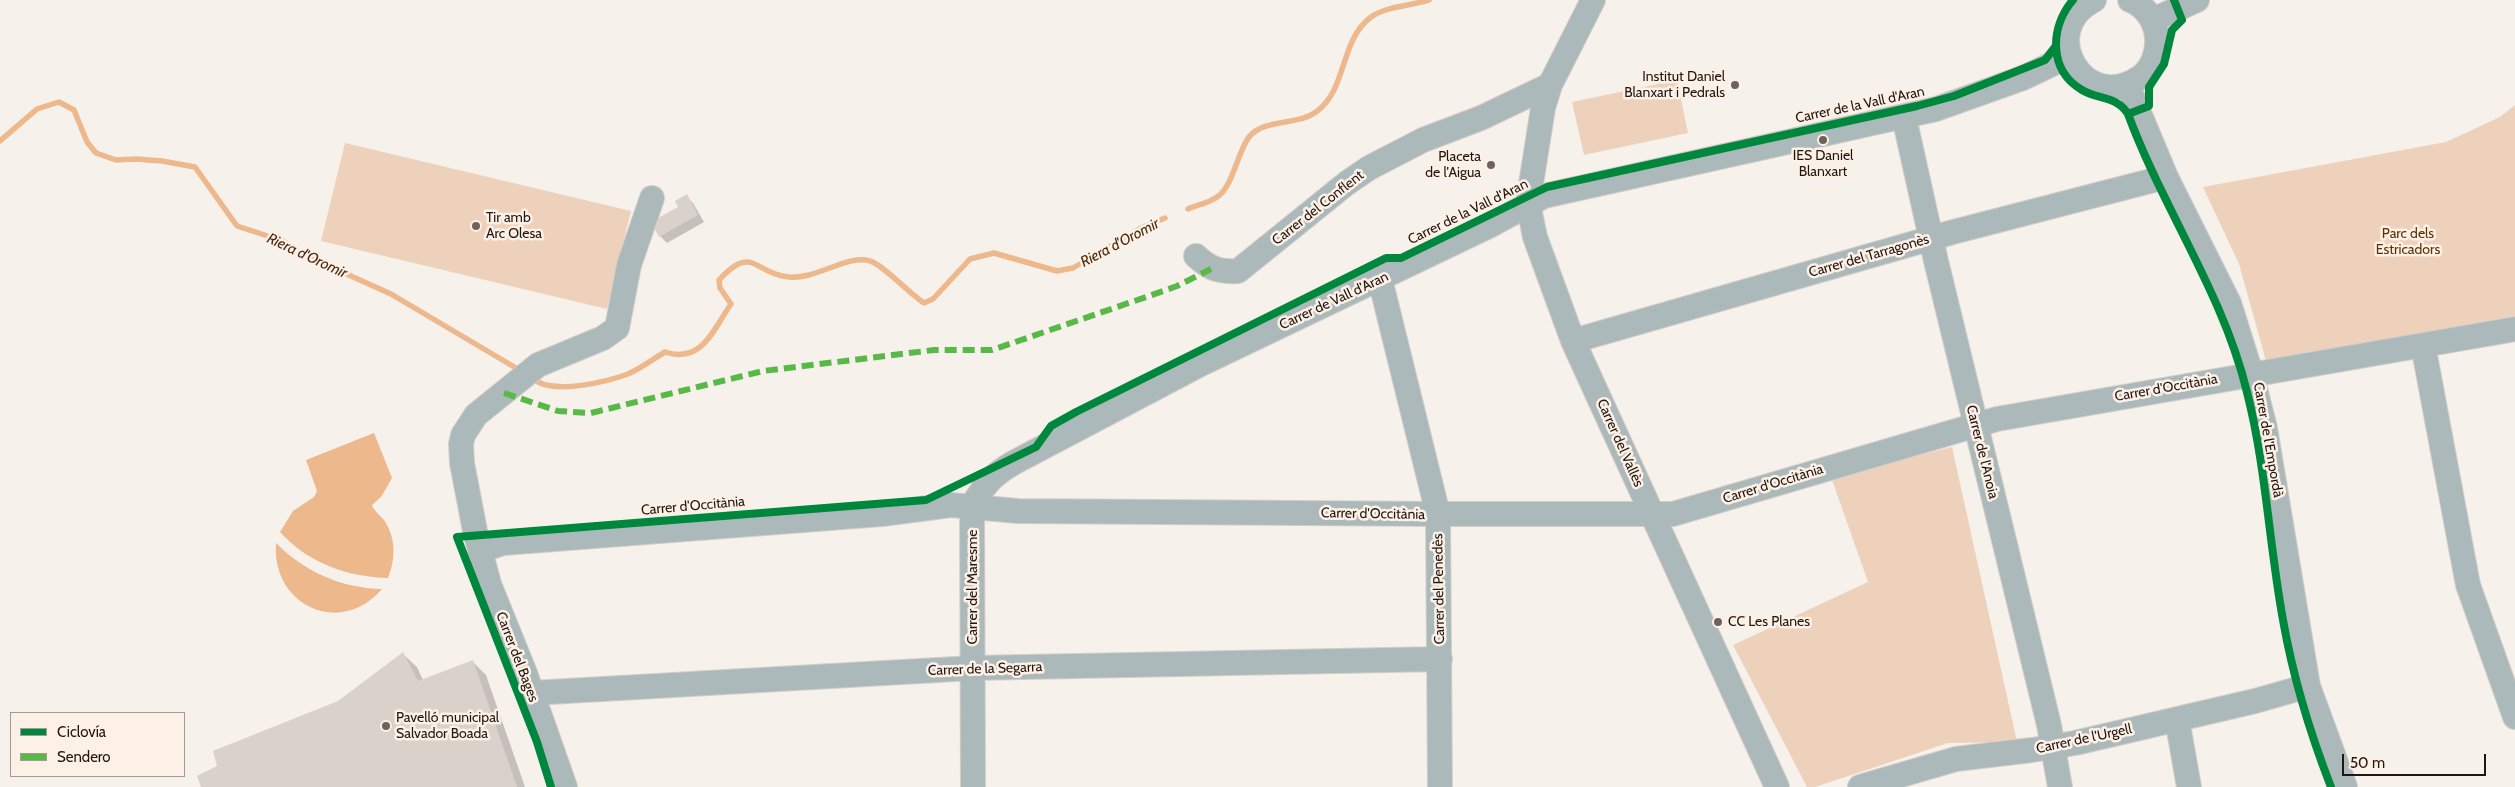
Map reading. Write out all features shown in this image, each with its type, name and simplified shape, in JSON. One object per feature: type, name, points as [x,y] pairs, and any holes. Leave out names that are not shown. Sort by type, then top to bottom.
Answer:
[{"type":"street","points":[[1550,85],[1593,0]]},
{"type":"street","points":[[2094,0],[2076,14],[2070,25],[2067,46],[2069,56],[2076,69],[2094,83],[2113,87],[2128,84],[2143,76],[2156,53],[2157,33],[2153,20],[2146,11],[2130,0]]},
{"type":"street","points":[[2153,20],[2197,0]]},
{"type":"street","name":"Carrer de Vall d'Aran","points":[[972,506],[986,482],[996,472],[1201,364],[1489,226],[1528,203],[1556,192],[1936,109],[2023,78],[2069,56]]},
{"type":"street","name":"Carrer de l'Empordà","points":[[2128,84],[2166,177],[2229,303],[2251,373],[2265,428],[2308,686],[2345,787]]},
{"type":"street","name":"Carrer del Vallès","points":[[1550,85],[1539,128],[1528,203],[1535,237],[1574,340],[1777,787]]},
{"type":"street","name":"Carrer del Conflent","points":[[1196,256],[1211,269],[1225,272],[1238,271],[1347,183],[1369,168],[1423,140],[1490,115],[1550,85]]},
{"type":"street","name":"Carrer de l'Anoia","points":[[1904,117],[1931,239],[2053,746],[2060,787]]},
{"type":"street","name":"Carrer del Tarragonès","points":[[1574,340],[1931,239],[2166,177]]},
{"type":"street","name":"Carrer del Bages","points":[[565,787],[532,693],[489,584],[480,551],[462,463],[463,435],[476,415],[538,365],[604,338],[617,328],[630,265],[652,198]]},
{"type":"street","name":"Carrer del Penedès","points":[[1380,279],[1438,514],[1440,787]]},
{"type":"street","name":"Carrer d'Occitània","points":[[480,551],[503,543],[882,514],[951,505],[1018,510],[1653,515],[1688,509],[1975,424],[2251,373],[2515,329]]},
{"type":"street","points":[[2423,345],[2468,585],[2515,717]]},
{"type":"street","name":"Carrer del Maresme","points":[[972,506],[973,787]]},
{"type":"street","name":"Carrer de la Segarra","points":[[532,693],[973,668],[1440,659]]},
{"type":"street","name":"Carrer de l'Urgell","points":[[1860,787],[1932,776],[1956,759],[2053,746],[2178,719],[2308,686]]},
{"type":"street","points":[[2178,719],[2189,787]]},
{"type":"green space","points":[[1677,80],[1688,133],[1584,155],[1572,102]]},
{"type":"green space","name":"Parc dels Estricadors","points":[[2515,105],[2515,316],[2266,361],[2239,264],[2203,187],[2446,142],[2500,117]]},
{"type":"green space","name":"Tir amb Arc Olesa","points":[[345,143],[631,211],[607,309],[321,241]]},
{"type":"green space","points":[[1952,447],[2017,742],[1948,743],[1815,787],[1807,787],[1733,645],[1868,582],[1831,477]]},
{"type":"shaded area","points":[[374,433],[392,478],[381,497],[372,505],[384,520],[393,541],[391,571],[388,578],[358,575],[330,566],[303,552],[280,532],[293,511],[314,497],[317,491],[306,460]]},
{"type":"shaded area","points":[[276,543],[299,562],[324,576],[338,582],[382,589],[365,604],[347,611],[329,612],[311,608],[296,598],[285,583],[277,565]]},
{"type":"building","points":[[687,194],[698,215],[659,237],[651,222],[678,207],[675,201]]},
{"type":"building","name":"Pavelló municipal Salvador Boada","points":[[403,652],[418,681],[473,660],[517,787],[201,787],[197,776],[217,766],[213,751],[338,701]]},
{"type":"waterway","name":"Riera d'Oromir","points":[[1188,209],[1210,201],[1222,192],[1231,178],[1245,144],[1256,131],[1272,124],[1308,116],[1316,112],[1326,102],[1334,91],[1353,39],[1371,17],[1391,8],[1429,0]]},
{"type":"waterway","name":"Riera d'Oromir","points":[[0,141],[37,109],[59,102],[74,110],[87,142],[96,153],[116,160],[162,161],[195,167],[237,226],[283,241],[300,253],[391,294],[516,368]]},
{"type":"waterway","name":"Riera d'Oromir","points":[[538,382],[558,387],[596,383],[628,374],[665,352],[678,354],[688,353],[697,349],[712,334],[731,304],[720,288],[719,280],[730,269],[739,264],[747,262],[777,275],[799,277],[852,261],[870,261],[882,268],[924,303],[933,299],[970,259],[994,253],[1057,271],[1073,268],[1141,228],[1165,218]]},
{"type":"marked path","points":[[504,393],[558,411],[591,413],[763,371],[934,350],[992,350],[1177,286],[1211,269]]},
{"type":"cycle path","points":[[2073,0],[2065,11],[2057,35],[2056,48],[2058,60],[2063,71],[2082,90],[2119,104],[2128,114],[2149,106],[2149,87],[2164,64],[2172,30],[2182,20],[2174,0]]},
{"type":"cycle path","name":"Carrer de la Vall d'Aran","points":[[551,787],[537,742],[457,537],[926,500],[1036,447],[1051,426],[1076,412],[1386,258],[1401,258],[1547,187],[1917,106],[1954,96],[2045,60],[2055,47]]},
{"type":"cycle path","points":[[2128,114],[2158,184],[2223,320],[2247,392],[2259,449],[2278,591],[2287,641],[2303,705],[2331,787]]},
{"type":"place","name":"Institut Daniel Blanxart i Pedrals","points":[[1735,85]]},
{"type":"place","name":"IES Daniel Blanxart","points":[[1823,140]]},
{"type":"place","name":"Placeta de l'Aigua","points":[[1491,165]]},
{"type":"place","name":"Tir amb Arc Olesa","points":[[476,226]]},
{"type":"place","name":"CC Les Planes","points":[[1718,622]]},
{"type":"place","name":"Pavelló municipal Salvador Boada","points":[[386,726]]}]
